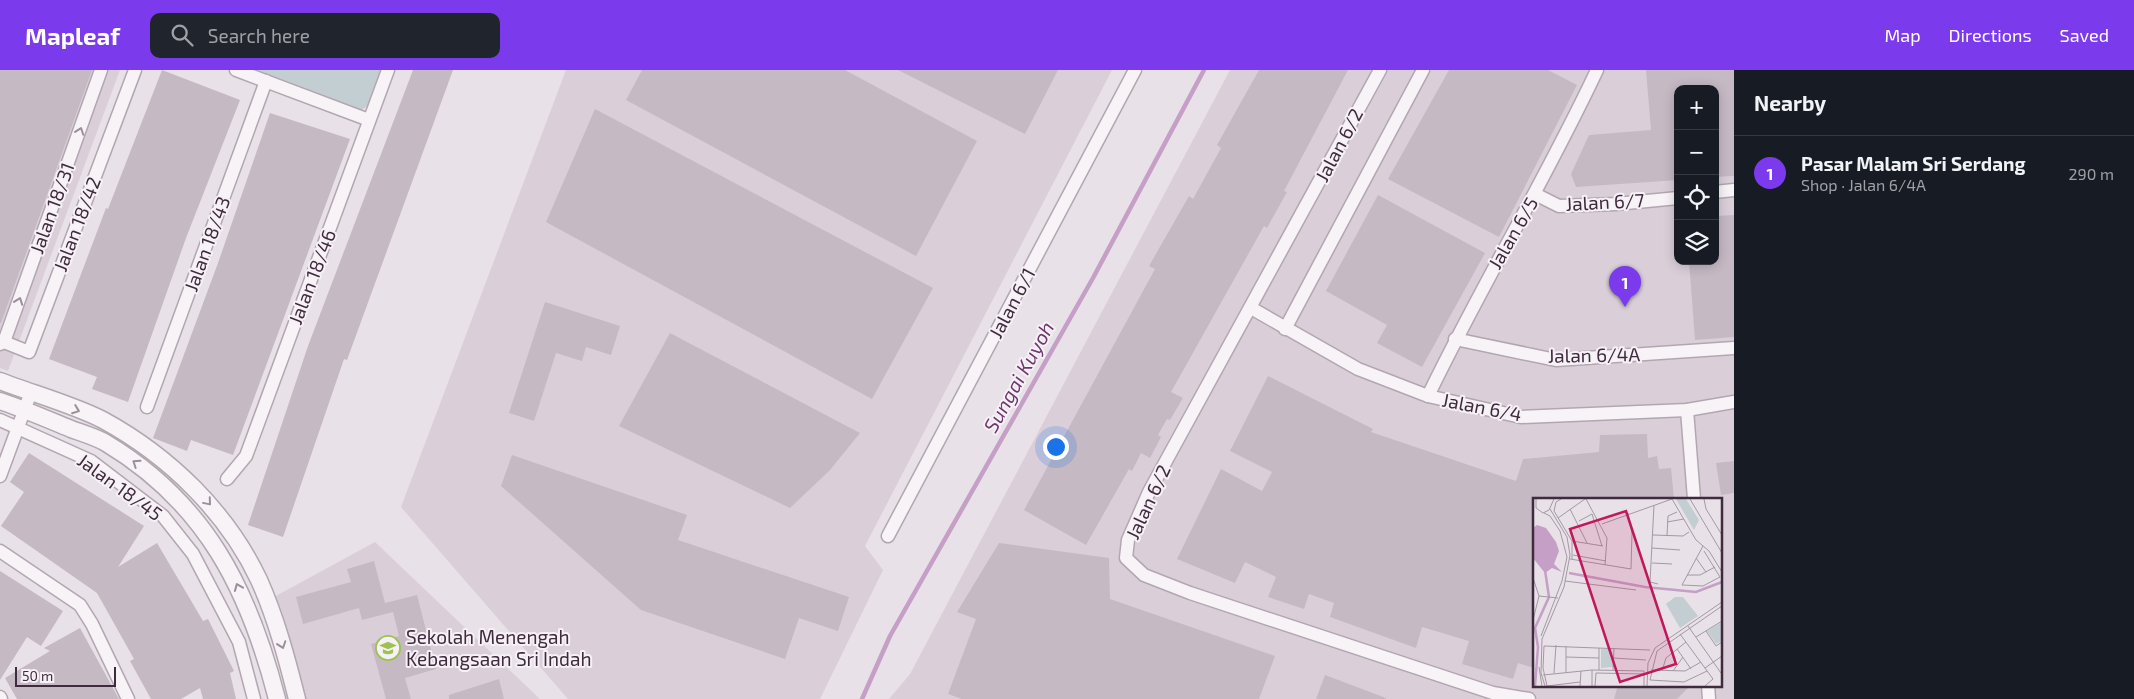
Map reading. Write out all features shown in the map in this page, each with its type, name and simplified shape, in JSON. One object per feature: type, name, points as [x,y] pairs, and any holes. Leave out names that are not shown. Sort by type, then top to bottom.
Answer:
[{"type":"street","name":"Jalan 18/31","points":[[2,343],[101,70]]},
{"type":"street","name":"Jalan 18/42","points":[[2,343],[29,352],[135,70]]},
{"type":"street","points":[[236,70],[369,120]]},
{"type":"street","name":"Jalan 18/46","points":[[227,479],[246,456],[388,70]]},
{"type":"street","name":"Jalan 6/1","points":[[888,536],[1135,70]]},
{"type":"street","name":"Jalan 6/2","points":[[1380,70],[1149,492],[1128,540],[1126,558],[1144,575],[1190,593],[1493,693],[1529,699]]},
{"type":"street","points":[[1285,328],[1423,70]]},
{"type":"street","name":"Jalan 6/5","points":[[1428,396],[1455,339],[1502,250],[1535,194],[1597,70]]},
{"type":"street","name":"Jalan 18/43","points":[[147,406],[266,81]]},
{"type":"street","points":[[1719,192],[1734,190]]},
{"type":"street","name":"Jalan 6/7","points":[[1535,194],[1559,206],[1616,204],[1674,198]]},
{"type":"street","name":"Jalan 6/4","points":[[1251,308],[1358,369],[1428,396],[1521,417],[1687,410],[1734,402]]},
{"type":"street","name":"Jalan 6/4A","points":[[1455,339],[1556,360],[1734,348]]},
{"type":"street","points":[[0,381],[101,420],[129,436],[156,455],[207,501],[235,538],[259,580],[284,650],[298,699]]},
{"type":"street","points":[[0,476],[31,392]]},
{"type":"street","points":[[0,401],[105,442],[144,469],[180,501],[232,573],[265,653],[277,699]]},
{"type":"street","points":[[1687,410],[1694,498]]},
{"type":"street","name":"Jalan 18/45","points":[[0,420],[91,461],[163,516],[193,554],[239,642],[254,699]]},
{"type":"street","points":[[0,551],[80,605],[92,624],[128,699]]},
{"type":"street","points":[[1708,686],[1709,699]]},
{"type":"shaded area","points":[[0,70],[120,70],[8,371],[0,368]]},
{"type":"shaded area","points":[[250,70],[384,70],[372,103],[360,111]]},
{"type":"shaded area","points":[[566,70],[1112,70],[865,546],[883,570],[820,699],[568,699],[401,507]]},
{"type":"shaded area","points":[[1230,70],[1734,70],[1734,699],[889,699],[910,674]]},
{"type":"shaded area","name":"Sekolah Menengah Kebangsaan Sri Indah","points":[[375,542],[540,699],[305,699],[274,597]]},
{"type":"building","points":[[0,70],[92,70],[1,323],[0,323]]},
{"type":"building","points":[[162,70],[240,100],[186,238],[128,402],[92,389],[97,377],[49,359],[106,208],[108,209]]},
{"type":"building","points":[[413,70],[453,70],[347,360],[344,359],[283,537],[248,525],[308,346]]},
{"type":"building","points":[[642,70],[845,70],[977,141],[916,256],[626,100]]},
{"type":"building","points":[[898,70],[1058,70],[1025,134]]},
{"type":"building","points":[[1259,70],[1348,70],[1284,191],[1287,192],[1267,228],[1264,226],[1171,392],[1183,398],[1170,420],[1167,419],[1158,435],[1161,437],[1150,458],[1141,453],[1132,471],[1129,469],[1086,545],[1024,510],[1155,269],[1149,266],[1189,196],[1193,199],[1221,148],[1217,145]]},
{"type":"building","points":[[1449,70],[1548,70],[1577,85],[1499,237],[1388,179]]},
{"type":"building","points":[[1646,70],[1734,70],[1734,176],[1719,177],[1719,85],[1674,85],[1674,180],[1576,187],[1571,174],[1589,135],[1651,130]]},
{"type":"building","points":[[595,109],[933,288],[872,399],[546,222]]},
{"type":"building","points":[[270,113],[350,139],[233,455],[191,440],[187,451],[153,438],[218,263]]},
{"type":"building","points":[[1378,195],[1485,253],[1422,367],[1377,343],[1387,325],[1326,291]]},
{"type":"building","points":[[1734,215],[1734,337],[1695,340],[1689,265],[1719,265],[1719,216]]},
{"type":"building","points":[[545,302],[620,326],[611,355],[586,347],[582,361],[556,353],[534,421],[509,413]]},
{"type":"building","points":[[670,333],[860,433],[830,470],[790,508],[619,426]]},
{"type":"building","points":[[1268,376],[1373,429],[1371,432],[1516,481],[1523,459],[1599,452],[1600,435],[1647,434],[1648,458],[1657,456],[1659,469],[1671,468],[1674,498],[1533,498],[1533,668],[1518,663],[1513,679],[1462,664],[1469,641],[1422,627],[1416,648],[1330,617],[1334,603],[1309,594],[1304,609],[1268,597],[1276,577],[1245,562],[1235,583],[1177,559],[1221,469],[1262,491],[1272,472],[1230,451]]},
{"type":"building","points":[[29,453],[144,526],[118,567],[157,543],[203,621],[208,619],[234,671],[230,673],[236,699],[203,699],[200,688],[181,699],[151,699],[130,661],[134,659],[97,593],[1,526],[24,492],[10,482]]},
{"type":"building","points":[[512,455],[687,515],[678,540],[849,597],[838,631],[799,618],[785,659],[641,610],[501,486]]},
{"type":"building","points":[[1734,461],[1734,493],[1721,495],[1716,463]]},
{"type":"building","points":[[999,543],[1109,558],[1110,599],[1275,656],[1259,699],[962,699],[948,694],[976,619],[957,612]]},
{"type":"building","points":[[374,561],[385,603],[417,595],[436,669],[405,678],[411,699],[386,699],[371,644],[399,636],[393,612],[362,620],[359,608],[303,624],[296,597],[351,582],[347,569]]},
{"type":"building","points":[[0,571],[63,611],[41,646],[27,637],[0,680]]},
{"type":"building","points":[[80,628],[119,699],[17,699],[5,678],[50,651],[44,648]]},
{"type":"building","points":[[1325,675],[1386,698],[1386,699],[1316,699]]},
{"type":"building","points":[[499,679],[504,699],[449,699],[449,695]]},
{"type":"building","points":[[1618,686],[1690,686],[1677,699],[1614,699]]},
{"type":"waterway","name":"Sungai Kuyoh","points":[[862,699],[890,636],[1093,278],[1204,70]]},
{"type":"place","name":"Pasar Malam Sri Serdang","points":[[1625,307]]},
{"type":"place","name":"Sekolah Menengah Kebangsaan Sri Indah","points":[[388,648]]}]
